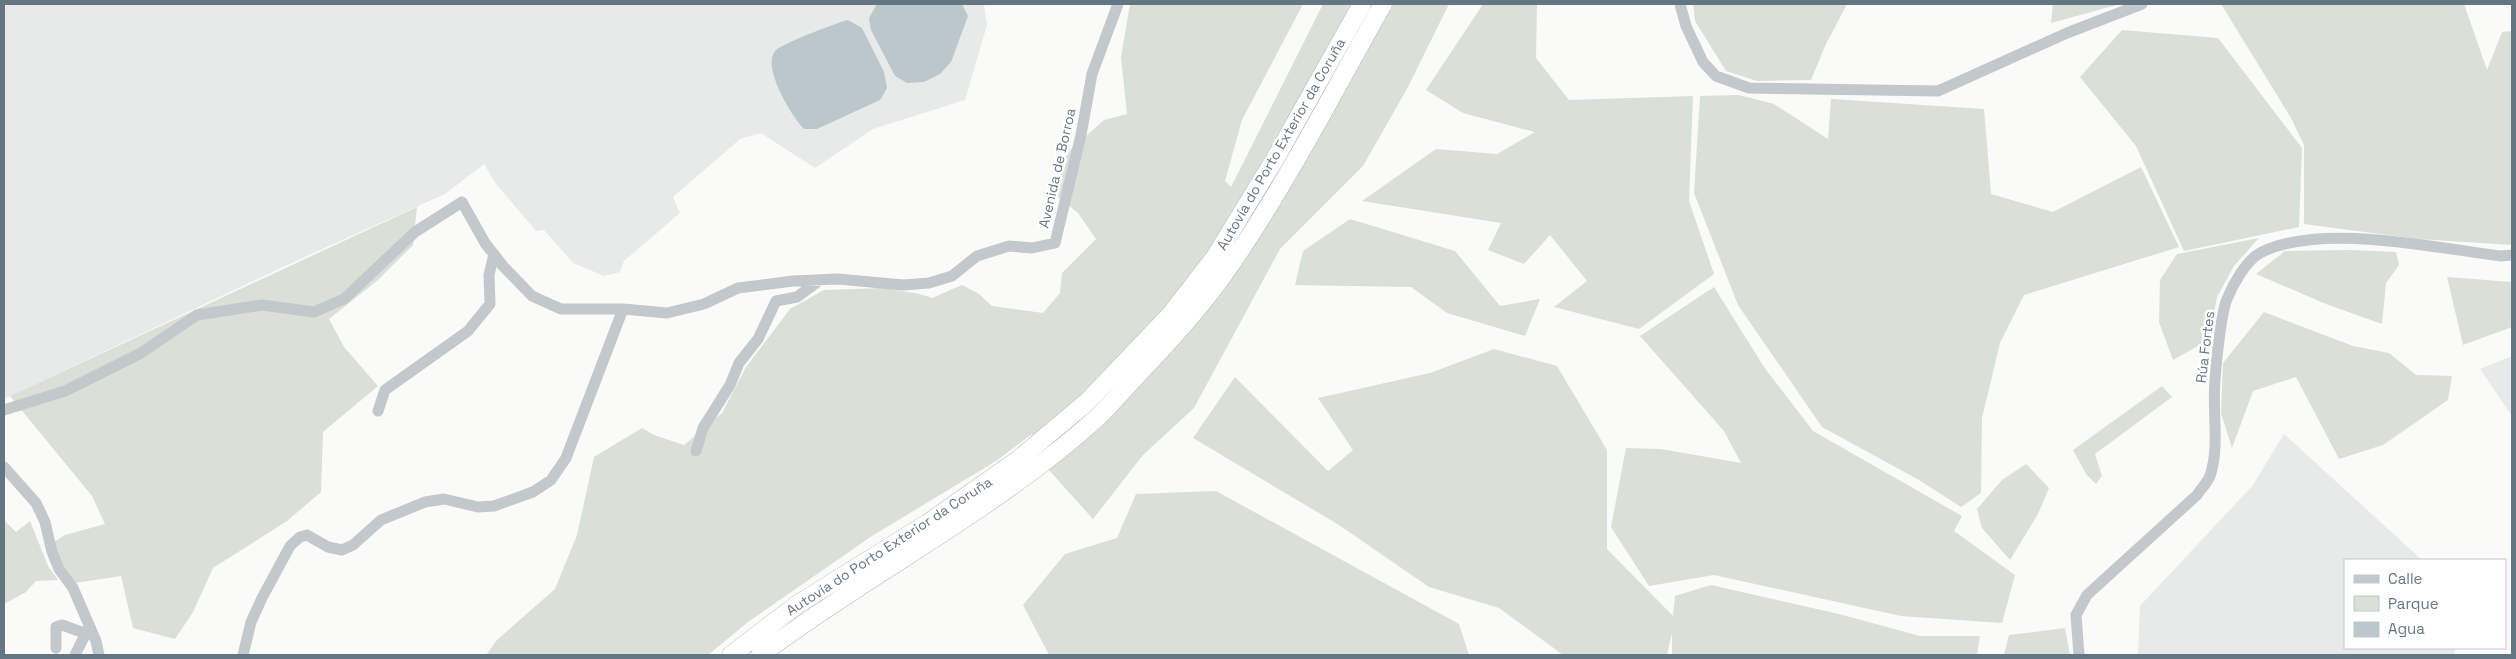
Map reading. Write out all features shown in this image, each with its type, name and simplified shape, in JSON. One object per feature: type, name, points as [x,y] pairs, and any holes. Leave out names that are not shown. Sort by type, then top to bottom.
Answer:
[{"type":"highway","name":"Autovía do Porto Exterior da Coruña","points":[[731,655],[798,604],[928,523],[1019,459],[1087,402],[1171,314],[1215,257],[1275,159],[1362,4]]},
{"type":"highway","name":"Autovía do Porto Exterior da Coruña","points":[[760,655],[808,619],[938,538],[1030,474],[1106,408],[1184,325],[1229,267],[1290,168],[1383,4]]},
{"type":"street","name":"Avenida de Borroa","points":[[4,410],[65,391],[141,353],[197,315],[262,306],[314,312],[344,298],[415,232],[462,202],[494,254],[532,296],[561,309],[623,309],[667,313],[704,304],[738,288],[838,279],[903,285],[929,283],[952,276],[977,256],[1010,246],[1032,248],[1055,243],[1081,135],[1092,74],[1118,4]]},
{"type":"street","points":[[1680,4],[1686,26],[1703,62],[1716,76],[1749,88],[1938,91],[2067,33],[2142,4]]},
{"type":"street","name":"Rúa Fortes","points":[[2079,655],[2076,615],[2084,600],[2197,495],[2209,478],[2215,433],[2215,383],[2226,300],[2239,276],[2259,254],[2282,245],[2306,240],[2366,239],[2501,256],[2512,255]]},
{"type":"street","points":[[378,411],[385,390],[468,331],[490,304],[489,275],[494,254]]},
{"type":"street","points":[[696,451],[703,428],[730,385],[739,363],[758,339],[776,301],[797,296],[820,280]]},
{"type":"street","points":[[243,655],[251,622],[262,598],[290,546],[300,537],[307,535],[328,547],[342,550],[353,545],[381,520],[425,502],[444,499],[478,507],[494,506],[533,492],[551,480],[566,458],[623,309]]},
{"type":"street","points":[[4,467],[36,503],[45,522],[52,552],[59,569],[73,588],[87,631],[96,641],[99,655]]},
{"type":"street","points":[[56,648],[56,627],[62,624],[87,631]]},
{"type":"street","points":[[75,655],[87,631]]},
{"type":"shaded area","points":[[4,4],[984,4],[987,25],[965,100],[873,129],[815,168],[761,133],[740,139],[673,197],[680,213],[624,261],[620,272],[604,276],[573,263],[544,230],[536,231],[496,184],[484,164],[445,194],[298,260],[4,399]]},
{"type":"shaded area","points":[[2512,356],[2512,416],[2480,369]]},
{"type":"shaded area","points":[[2284,434],[2421,559],[2344,559],[2344,649],[2456,649],[2454,655],[2138,655],[2140,606],[2253,485]]},
{"type":"green space","points":[[1130,4],[1303,4],[1242,120],[1225,181],[1231,187],[1323,4],[1449,4],[1408,87],[1363,166],[1280,249],[1194,408],[1143,455],[1093,519],[1048,469],[1032,434],[996,461],[872,536],[748,622],[708,655],[486,655],[497,640],[555,589],[577,535],[594,457],[642,428],[654,435],[684,445],[722,413],[746,367],[790,309],[824,290],[883,288],[920,294],[932,298],[962,285],[979,294],[992,306],[1043,313],[1060,293],[1062,273],[1096,239],[1078,213],[1055,195],[1067,153],[1104,120],[1127,114],[1121,57]]},
{"type":"green space","points":[[1483,4],[1537,4],[1536,58],[1569,100],[1693,96],[1689,201],[1714,274],[1639,329],[1554,307],[1587,281],[1550,235],[1524,264],[1488,250],[1501,223],[1362,201],[1436,149],[1497,154],[1535,132],[1463,113],[1426,90]]},
{"type":"green space","points":[[1693,4],[1847,4],[1825,46],[1811,80],[1757,81],[1726,71],[1695,21]]},
{"type":"green space","points":[[2053,4],[2120,4],[2051,23]]},
{"type":"green space","points":[[2221,4],[2464,4],[2487,70],[2502,32],[2512,31],[2512,245],[2418,239],[2304,224],[2304,145],[2291,118]]},
{"type":"green space","points":[[2122,30],[2218,38],[2302,148],[2299,227],[2184,251],[2136,146],[2080,77]]},
{"type":"green space","points":[[1739,95],[1774,104],[1828,139],[1831,99],[1984,109],[1991,194],[2053,212],[2141,167],[2179,247],[2024,295],[2000,343],[1982,418],[1981,493],[1961,507],[1919,480],[1822,427],[1738,305],[1694,193],[1700,96]]},
{"type":"green space","points":[[417,207],[413,245],[378,280],[329,319],[344,347],[378,386],[323,432],[321,492],[287,521],[213,568],[193,612],[175,639],[133,628],[121,576],[75,583],[59,559],[54,542],[65,535],[105,524],[92,496],[10,396]]},
{"type":"green space","points":[[1350,219],[1455,251],[1500,306],[1540,299],[1525,336],[1447,313],[1411,287],[1295,285],[1303,251]]},
{"type":"green space","points":[[2259,238],[2234,266],[2217,297],[2209,340],[2173,360],[2159,322],[2160,280],[2177,254]]},
{"type":"green space","points":[[2350,250],[2396,252],[2399,265],[2386,283],[2382,324],[2326,304],[2256,274],[2285,251]]},
{"type":"green space","points":[[2447,277],[2512,282],[2512,327],[2463,345]]},
{"type":"green space","points":[[1714,287],[1764,367],[1813,431],[1962,516],[1954,531],[2015,575],[2002,623],[1901,616],[1714,575],[1649,586],[1611,527],[1626,448],[1661,449],[1741,463],[1724,431],[1640,336]]},
{"type":"green space","points":[[2264,312],[2353,346],[2389,353],[2416,375],[2452,376],[2448,400],[2383,445],[2339,459],[2296,377],[2253,391],[2232,448],[2221,413],[2223,363]]},
{"type":"green space","points":[[1494,349],[1557,366],[1607,450],[1607,549],[1673,616],[1675,596],[1711,585],[1839,614],[1920,636],[1980,636],[1977,655],[1672,655],[1672,633],[1667,655],[1563,655],[1499,608],[1429,587],[1339,525],[1193,438],[1235,377],[1328,471],[1353,450],[1318,398],[1430,373]]},
{"type":"green space","points":[[2162,386],[2172,397],[2095,454],[2102,476],[2096,484],[2086,474],[2073,450]]},
{"type":"green space","points":[[2026,464],[2049,488],[2038,514],[2010,560],[1982,528],[1977,509],[2002,480]]},
{"type":"green space","points":[[1216,491],[1459,624],[1469,655],[1049,655],[1023,605],[1065,554],[1117,538],[1136,494]]},
{"type":"green space","points":[[4,520],[16,532],[30,521],[48,566],[58,580],[36,581],[26,592],[4,604]]},
{"type":"green space","points":[[2065,628],[2070,655],[2004,655],[2009,635]]},
{"type":"water","points":[[877,4],[962,4],[968,16],[951,62],[940,74],[924,82],[907,83],[895,76],[871,30],[869,18]]},
{"type":"water","points":[[848,20],[862,28],[884,72],[887,88],[880,100],[817,129],[804,129],[792,114],[780,91],[772,67],[772,57],[776,50],[789,43]]}]
